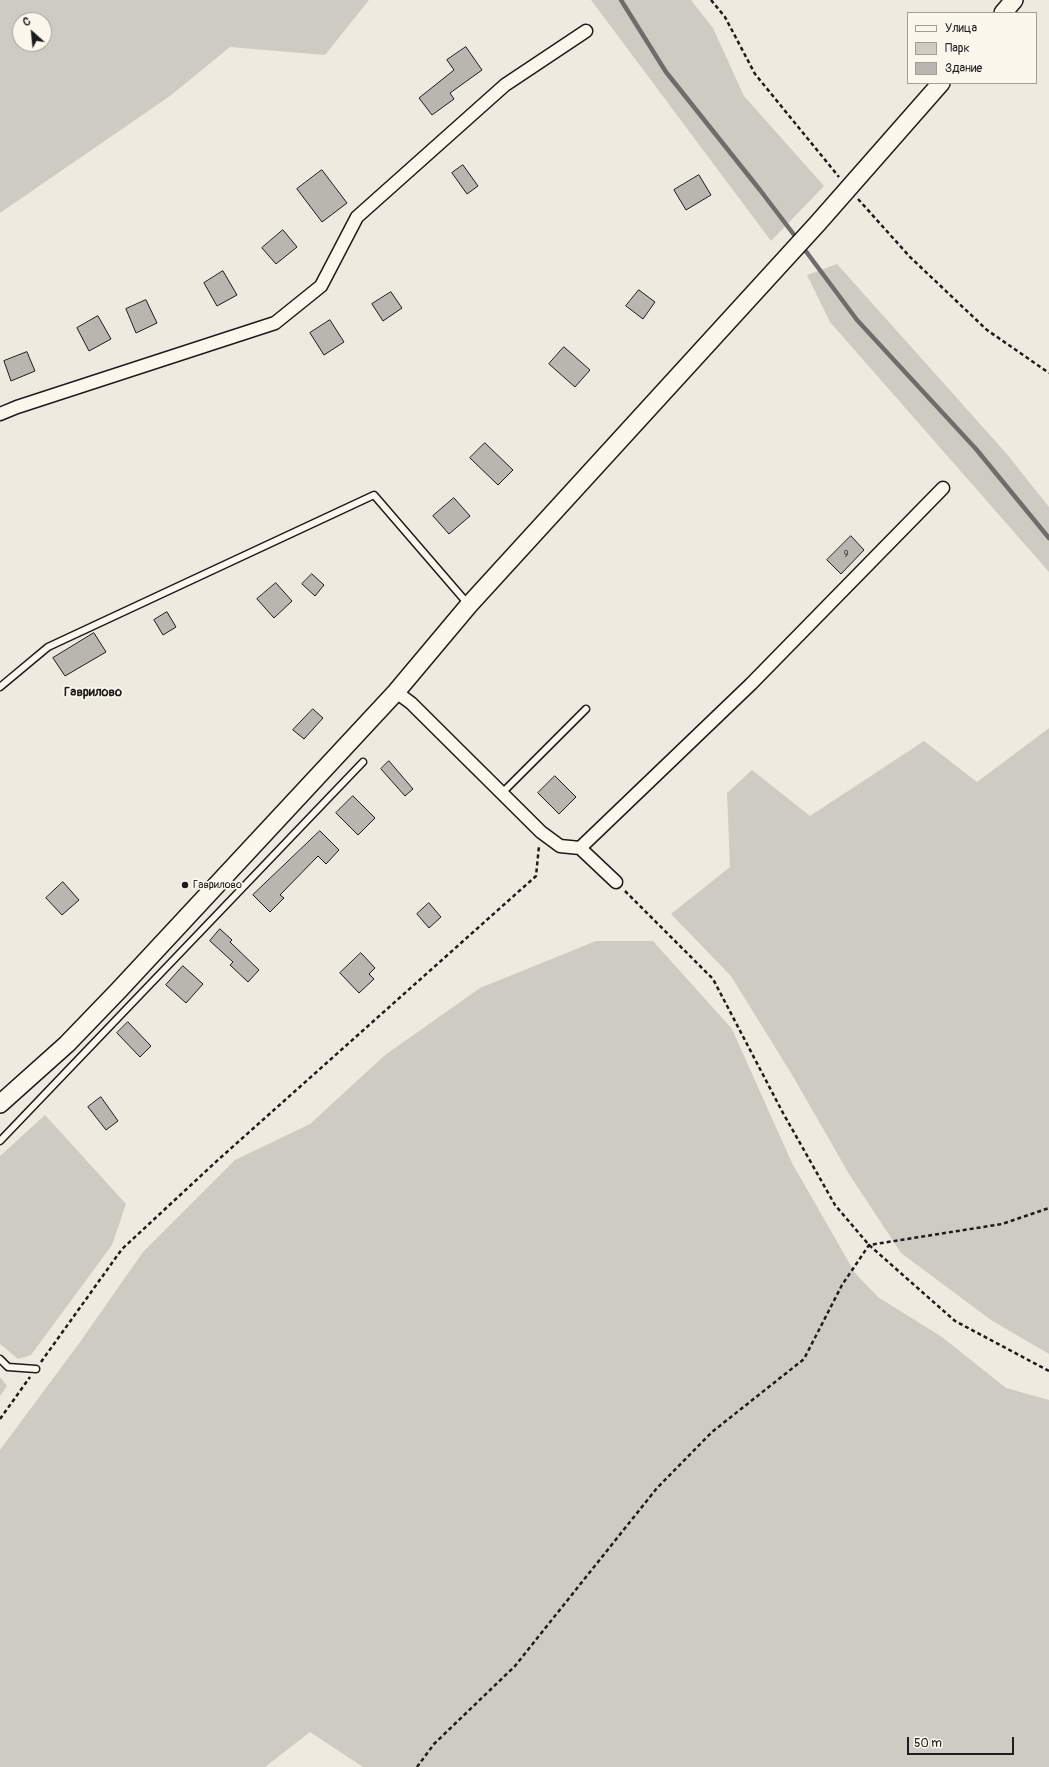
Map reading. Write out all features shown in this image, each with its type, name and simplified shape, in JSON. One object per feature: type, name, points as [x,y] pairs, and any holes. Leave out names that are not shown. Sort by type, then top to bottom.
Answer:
[{"type":"street","points":[[1004,12],[1014,0]]},
{"type":"street","points":[[0,414],[17,407],[275,323],[321,286],[357,218],[505,85],[586,31]]},
{"type":"street","points":[[0,1104],[67,1044],[119,990],[396,692],[469,605],[818,223],[940,84]]},
{"type":"street","points":[[580,848],[751,684],[943,488]]},
{"type":"street","points":[[396,692],[411,703],[541,832],[560,846],[580,848],[616,882]]},
{"type":"lane","points":[[0,687],[48,647],[374,495],[469,605]]},
{"type":"lane","points":[[502,793],[586,709]]},
{"type":"lane","points":[[0,1141],[363,762]]},
{"type":"lane","points":[[0,1358],[8,1367],[36,1369]]},
{"type":"path","points":[[711,0],[724,17],[755,74],[848,189],[910,257],[987,330],[1049,373]]},
{"type":"path","points":[[0,1419],[122,1249],[225,1154],[536,876],[541,832]]},
{"type":"path","points":[[616,882],[713,979],[784,1114],[835,1205],[869,1246],[955,1321],[1049,1371]]},
{"type":"path","points":[[417,1767],[434,1744],[515,1666],[657,1488],[712,1432],[804,1359],[842,1285],[869,1246],[1002,1224],[1049,1208]]},
{"type":"green space","points":[[0,0],[369,0],[325,55],[230,47],[170,96],[0,213]]},
{"type":"green space","points":[[591,0],[691,0],[713,28],[744,96],[824,186],[771,241]]},
{"type":"green space","points":[[837,264],[1006,453],[1049,507],[1049,572],[830,322],[807,275]]},
{"type":"green space","points":[[1049,728],[1049,1354],[991,1320],[901,1253],[849,1174],[794,1078],[731,976],[671,914],[730,867],[727,793],[752,770],[810,816],[924,741],[977,782]]},
{"type":"green space","points":[[596,941],[653,941],[732,1029],[792,1163],[855,1273],[878,1297],[942,1337],[1006,1388],[1049,1400],[1049,1767],[363,1767],[310,1732],[265,1767],[0,1767],[0,1450],[80,1342],[143,1252],[235,1160],[310,1124],[385,1055],[480,988]]},
{"type":"green space","points":[[45,1115],[126,1204],[112,1245],[31,1355],[18,1359],[0,1344],[0,1156]]},
{"type":"green space","points":[[0,1377],[7,1386],[0,1396]]},
{"type":"building","points":[[466,47],[482,70],[450,93],[454,99],[432,115],[419,98],[454,70],[447,60]]},
{"type":"building","points":[[463,165],[478,186],[467,194],[452,173]]},
{"type":"building","points":[[322,170],[347,203],[322,222],[297,189]]},
{"type":"building","points":[[699,175],[711,195],[686,210],[674,190]]},
{"type":"building","points":[[283,230],[297,247],[276,264],[262,248]]},
{"type":"building","points":[[223,271],[237,295],[217,306],[204,283]]},
{"type":"building","points":[[639,290],[655,302],[643,319],[626,306]]},
{"type":"building","points":[[391,292],[402,308],[383,321],[372,304]]},
{"type":"building","points":[[146,300],[157,323],[136,333],[126,309]]},
{"type":"building","points":[[98,316],[111,339],[89,351],[77,328]]},
{"type":"building","points":[[330,320],[344,342],[324,355],[310,333]]},
{"type":"building","points":[[564,347],[590,370],[575,387],[549,364]]},
{"type":"building","points":[[27,352],[35,371],[11,381],[4,361]]},
{"type":"building","points":[[485,443],[513,470],[498,485],[470,458]]},
{"type":"building","points":[[454,498],[470,516],[449,534],[433,516]]},
{"type":"building","points":[[851,536],[864,550],[841,574],[827,560]]},
{"type":"building","points":[[312,574],[324,585],[315,596],[302,584]]},
{"type":"building","points":[[276,583],[292,601],[274,618],[257,599]]},
{"type":"building","points":[[167,612],[176,627],[163,635],[154,620]]},
{"type":"building","points":[[94,633],[106,652],[65,676],[53,658]]},
{"type":"building","points":[[313,709],[323,718],[304,739],[293,730]]},
{"type":"building","points":[[389,761],[413,789],[405,796],[381,769]]},
{"type":"building","points":[[555,776],[576,797],[559,814],[538,793]]},
{"type":"building","points":[[353,796],[375,818],[358,835],[336,813]]},
{"type":"building","points":[[320,831],[339,850],[326,864],[318,856],[280,895],[284,898],[270,912],[253,895]]},
{"type":"building","points":[[63,882],[79,900],[62,915],[46,898]]},
{"type":"building","points":[[429,903],[441,917],[429,928],[417,914]]},
{"type":"building","points":[[220,929],[232,940],[230,942],[259,970],[248,982],[230,965],[233,962],[210,941]]},
{"type":"building","points":[[361,953],[375,968],[369,974],[374,979],[359,993],[340,973]]},
{"type":"building","points":[[183,966],[203,984],[186,1003],[166,985]]},
{"type":"building","points":[[128,1022],[151,1046],[140,1057],[117,1033]]},
{"type":"building","points":[[101,1097],[118,1121],[106,1130],[88,1107]]},
{"type":"waterway","points":[[621,0],[666,72],[798,240]]},
{"type":"waterway","points":[[802,246],[857,320],[976,449],[1049,538]]},
{"type":"place","name":"Гаврилово","points":[[185,885]]},
{"type":"district","name":"Гаврилово","points":[[93,693]]}]
